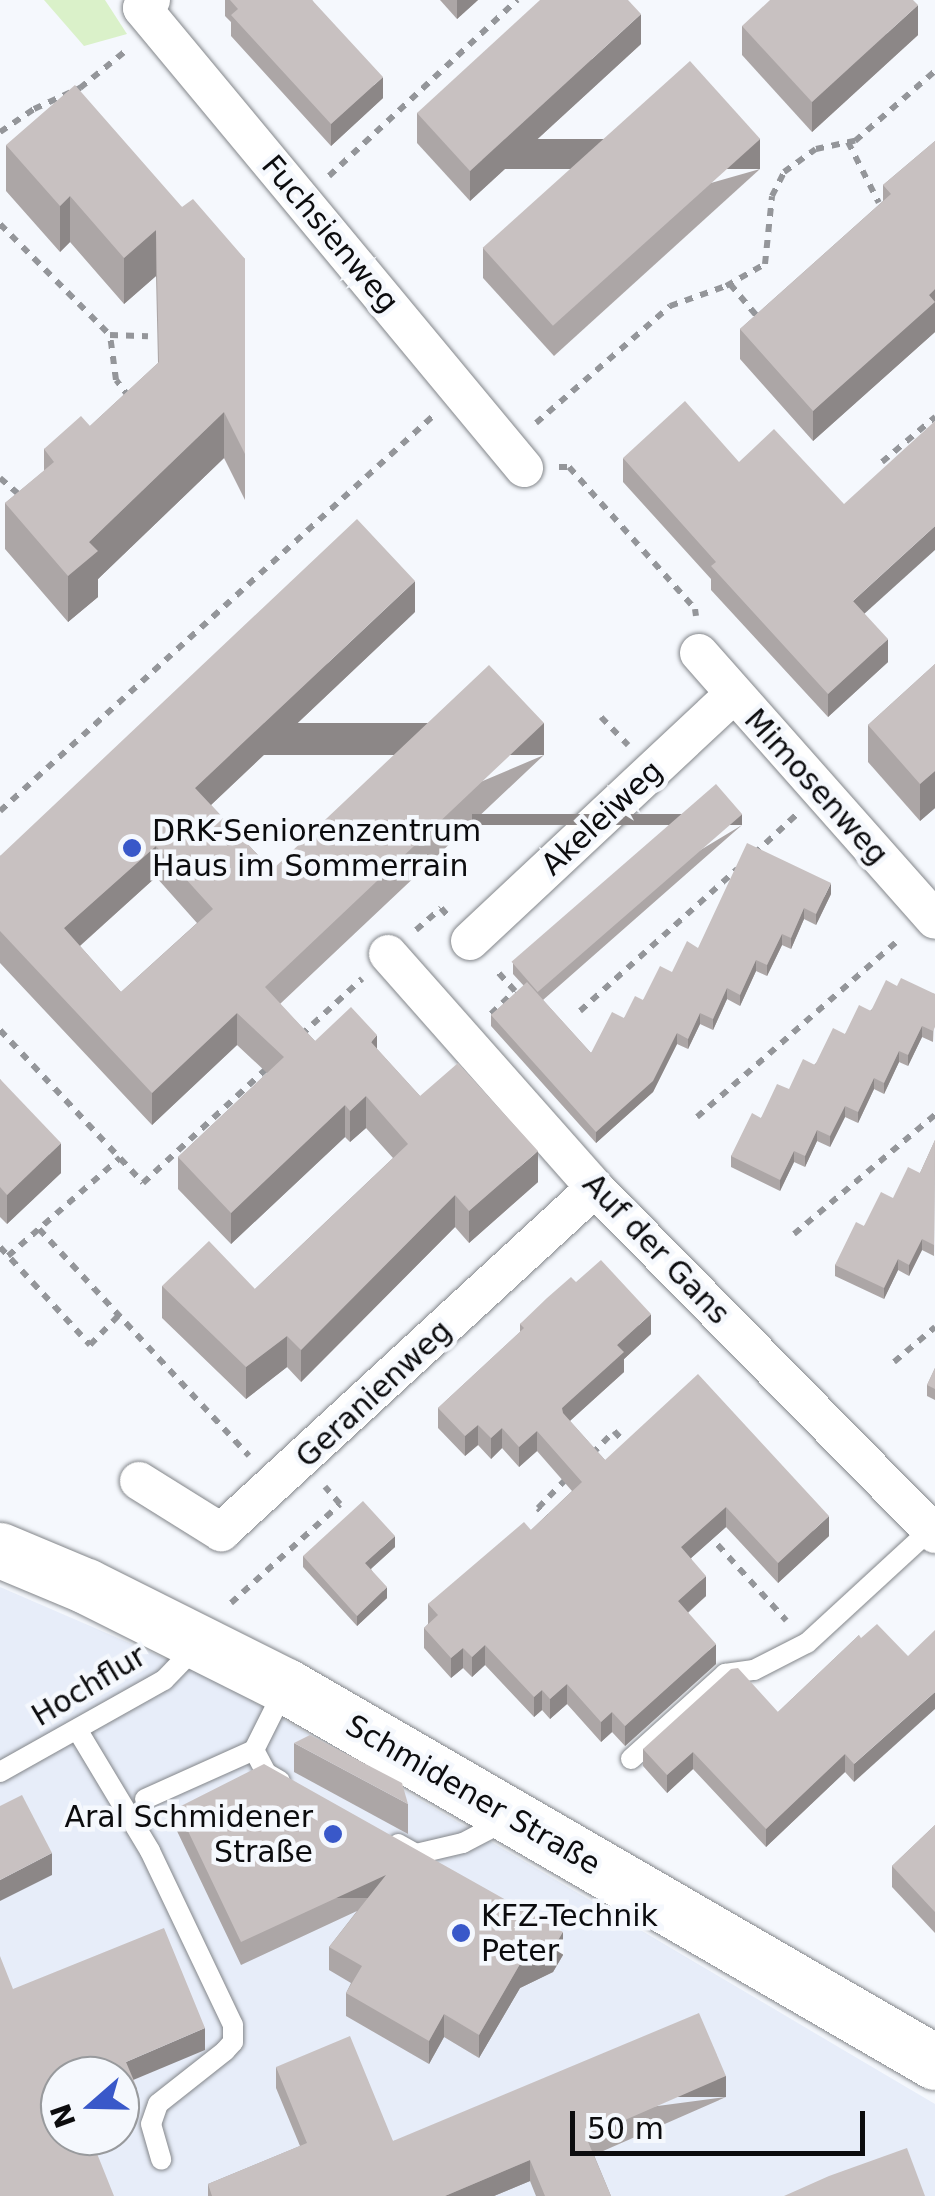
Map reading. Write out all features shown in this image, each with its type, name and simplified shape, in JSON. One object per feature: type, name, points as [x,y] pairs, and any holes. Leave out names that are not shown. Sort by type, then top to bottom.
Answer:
[{"type":"main road","name":"Schmidener Straße","points":[[0,1550],[216,1622],[286,1686],[935,2062]]},
{"type":"street","name":"Fuchsienweg","points":[[152,11],[302,200],[516,458]]},
{"type":"street","name":"Mimosenweg","points":[[699,652],[931,917]]},
{"type":"street","name":"Akeleiweg","points":[[470,942],[733,695]]},
{"type":"street","name":"Auf der Gans","points":[[388,954],[595,1188],[933,1531]]},
{"type":"street","name":"Geranienweg","points":[[139,1482],[220,1532],[595,1188]]},
{"type":"lane","points":[[630,1759],[725,1674],[754,1670],[807,1643],[933,1531]]},
{"type":"lane","name":"Hochflur","points":[[0,1772],[164,1680],[216,1622]]},
{"type":"lane","points":[[145,1799],[254,1750],[286,1686]]},
{"type":"lane","points":[[78,1731],[150,1850],[233,2025],[233,2042],[226,2051],[158,2104],[151,2124],[162,2160]]},
{"type":"lane","points":[[254,1750],[266,1773],[299,1791]]},
{"type":"lane","points":[[383,1836],[416,1854],[463,1843],[511,1818]]},
{"type":"path","points":[[302,200],[517,0]]},
{"type":"path","points":[[0,132],[34,109],[80,88],[120,58],[152,11]]},
{"type":"path","points":[[516,458],[670,306],[730,284],[765,264],[772,196],[784,172],[816,149],[856,141],[935,72]]},
{"type":"path","points":[[848,142],[879,203]]},
{"type":"path","points":[[0,224],[110,335],[116,380],[139,410]]},
{"type":"path","points":[[730,284],[766,326]]},
{"type":"path","points":[[110,335],[148,336]]},
{"type":"path","points":[[0,810],[461,391]]},
{"type":"path","points":[[882,462],[935,416]]},
{"type":"path","points":[[516,458],[569,467],[695,609],[699,652]]},
{"type":"path","points":[[0,478],[26,500]]},
{"type":"path","points":[[580,1011],[823,791]]},
{"type":"path","points":[[696,1117],[931,917]]},
{"type":"path","points":[[288,1048],[360,981]]},
{"type":"path","points":[[0,1030],[143,1183],[273,1062]]},
{"type":"path","points":[[794,1234],[935,1115]]},
{"type":"path","points":[[8,1256],[120,1158]]},
{"type":"path","points":[[39,1229],[118,1316],[288,1473],[340,1504],[216,1622]]},
{"type":"path","points":[[0,1246],[90,1345],[118,1316]]},
{"type":"path","points":[[894,1362],[935,1327]]},
{"type":"path","points":[[589,1457],[614,1432],[640,1460]]},
{"type":"path","points":[[560,1532],[538,1508],[576,1470]]},
{"type":"path","points":[[704,1530],[807,1643]]},
{"type":"shaded area","points":[[0,1587],[222,1683],[935,2104],[935,2196],[0,2196]]},
{"type":"green space","points":[[44,0],[105,0],[127,34],[84,46]]},
{"type":"building","points":[[230,0],[312,0],[383,77],[331,124],[231,15],[238,9]]},
{"type":"building","points":[[540,0],[628,0],[641,14],[470,171],[417,113]]},
{"type":"building","points":[[770,0],[913,0],[918,5],[812,102],[742,26]]},
{"type":"building","points":[[690,61],[760,139],[553,326],[483,248]]},
{"type":"building","points":[[75,85],[182,207],[193,199],[245,259],[245,454],[224,412],[89,542],[98,551],[68,576],[5,503],[54,462],[44,449],[81,416],[90,426],[159,362],[156,230],[124,258],[70,196],[60,206],[6,145]]},
{"type":"building","points":[[935,141],[935,289],[929,295],[935,302],[813,411],[740,329],[891,194],[883,185]]},
{"type":"building","points":[[685,401],[739,462],[774,429],[844,504],[935,421],[935,526],[853,601],[888,639],[828,694],[711,566],[716,562],[623,458]]},
{"type":"building","points":[[357,519],[415,581],[195,788],[272,870],[489,665],[544,723],[265,987],[315,1041],[351,1007],[377,1035],[371,1042],[420,1096],[458,1063],[538,1151],[469,1211],[455,1195],[301,1350],[287,1336],[246,1367],[162,1286],[209,1241],[255,1289],[408,1144],[366,1096],[350,1111],[345,1105],[231,1213],[178,1157],[284,1057],[237,1013],[152,1093],[0,931],[0,856]],"holes":[[[156,846],[213,909],[121,992],[64,928]]]},
{"type":"building","points":[[935,664],[935,771],[920,784],[868,725]]},
{"type":"building","points":[[716,784],[742,814],[538,992],[511,962]]},
{"type":"building","points":[[747,843],[831,883],[816,914],[804,908],[791,938],[782,934],[767,965],[756,960],[740,995],[727,988],[713,1019],[700,1013],[688,1039],[677,1033],[653,1081],[596,1132],[491,1015],[527,982],[591,1053],[612,1012],[624,1018],[635,996],[643,1000],[660,966],[672,972],[687,941],[698,948]]},
{"type":"building","points":[[901,978],[935,994],[935,1027],[933,1031],[922,1026],[908,1055],[899,1051],[884,1083],[874,1078],[858,1112],[845,1106],[830,1136],[817,1130],[805,1156],[794,1151],[780,1180],[731,1156],[752,1113],[761,1118],[777,1084],[789,1089],[803,1059],[815,1065],[833,1028],[845,1034],[859,1005],[871,1011],[886,980],[897,986]]},
{"type":"building","points":[[0,1079],[61,1143],[7,1195],[0,1187]]},
{"type":"building","points":[[935,1140],[934,1245],[922,1239],[909,1265],[898,1259],[884,1288],[835,1265],[856,1222],[864,1226],[881,1192],[893,1198],[908,1167],[920,1173]]},
{"type":"building","points":[[601,1260],[651,1314],[617,1345],[624,1352],[562,1408],[563,1413],[605,1460],[698,1374],[829,1516],[778,1563],[726,1507],[681,1547],[706,1576],[678,1601],[716,1644],[625,1726],[612,1712],[601,1722],[567,1684],[550,1699],[542,1690],[534,1697],[485,1645],[472,1657],[463,1648],[451,1658],[424,1628],[438,1615],[428,1604],[524,1522],[531,1530],[582,1482],[537,1431],[519,1447],[502,1428],[491,1438],[478,1425],[465,1436],[438,1408],[524,1328],[520,1324],[547,1298],[571,1277],[576,1282]]},
{"type":"building","points":[[935,1368],[935,1389],[927,1385]]},
{"type":"building","points":[[363,1501],[395,1536],[365,1563],[387,1587],[357,1616],[303,1556]]},
{"type":"building","points":[[877,1624],[908,1656],[935,1630],[935,1692],[854,1764],[845,1754],[766,1829],[693,1752],[667,1775],[643,1749],[731,1669],[738,1668],[778,1712],[859,1635],[861,1638]]},
{"type":"building","points":[[310,1735],[402,1783],[408,1804],[294,1743]]},
{"type":"building","points":[[264,1764],[563,1932],[553,1949],[520,1964],[479,2035],[444,2014],[429,2041],[346,1993],[362,1966],[329,1947],[386,1875],[241,1942],[177,1808]]},
{"type":"building","points":[[22,1795],[52,1853],[0,1880],[0,1806]]},
{"type":"building","points":[[935,1825],[935,1912],[892,1866]]},
{"type":"building","points":[[164,1928],[205,2028],[140,2056],[40,2056],[40,2156],[98,2156],[114,2196],[0,2196],[0,1956],[13,1989]]},
{"type":"building","points":[[699,2013],[726,2076],[586,2137],[611,2196],[545,2196],[530,2160],[445,2196],[212,2196],[208,2184],[307,2143],[276,2067],[350,2036],[393,2141]]},
{"type":"building","points":[[907,2148],[925,2196],[784,2196],[829,2176]]},
{"type":"place","name":"DRK-Seniorenzentrum Haus im Sommerrain","points":[[132,848]]},
{"type":"place","name":"Aral Schmidener Straße","points":[[333,1834]]},
{"type":"place","name":"KFZ-Technik Peter","points":[[461,1933]]}]
